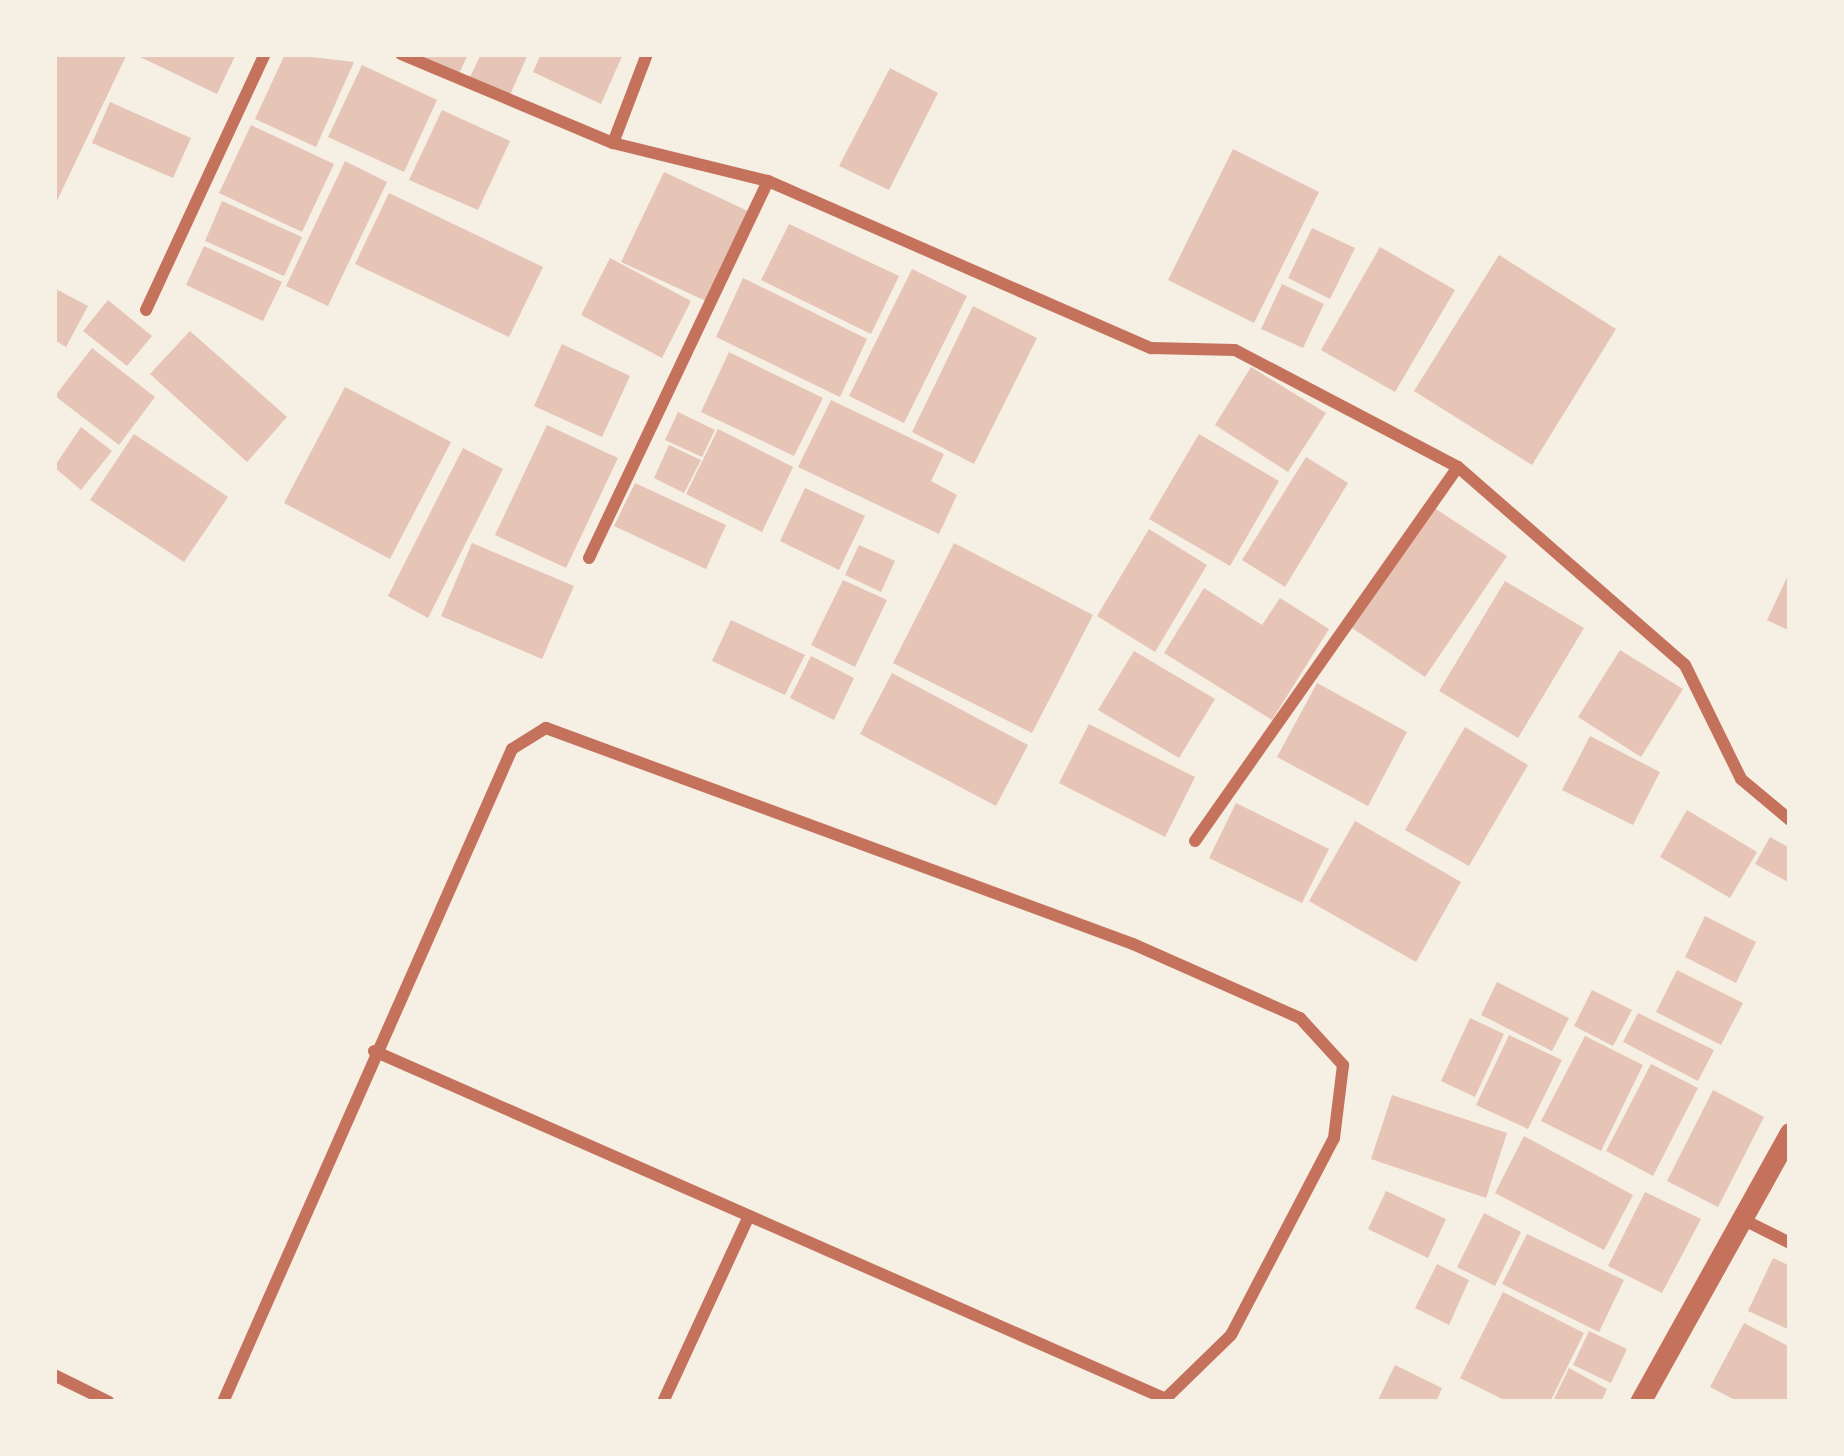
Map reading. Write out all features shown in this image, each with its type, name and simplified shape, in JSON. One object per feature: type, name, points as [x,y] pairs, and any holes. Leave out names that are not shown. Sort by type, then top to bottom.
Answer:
[{"type":"street","points":[[146,310],[265,54]]},
{"type":"street","points":[[401,54],[613,142],[768,181],[1151,348],[1235,350],[1458,467],[1685,665],[1741,778],[1790,820]]},
{"type":"street","points":[[613,142],[647,54]]},
{"type":"street","points":[[589,558],[768,181]]},
{"type":"street","points":[[1195,841],[1458,467]]},
{"type":"street","points":[[224,1402],[374,1051],[512,748],[546,728],[1154,953],[1300,1018],[1342,1065],[1334,1138],[1231,1335],[1164,1400],[746,1222],[374,1051]]},
{"type":"street","points":[[1640,1402],[1790,1133]]},
{"type":"street","points":[[1742,1219],[1790,1243]]},
{"type":"street","points":[[663,1402],[746,1222]]},
{"type":"street","points":[[54,1376],[109,1402]]},
{"type":"building","points":[[54,54],[127,54],[54,207]]},
{"type":"building","points":[[134,54],[236,54],[217,94]]},
{"type":"building","points":[[285,54],[354,62],[316,147],[255,119]]},
{"type":"building","points":[[412,54],[468,54],[458,76]]},
{"type":"building","points":[[481,54],[528,54],[510,95],[470,77]]},
{"type":"building","points":[[541,54],[623,54],[601,104],[533,72]]},
{"type":"building","points":[[362,65],[437,100],[404,172],[328,137]]},
{"type":"building","points":[[890,68],[938,93],[889,190],[839,166]]},
{"type":"building","points":[[110,102],[191,138],[173,178],[92,143]]},
{"type":"building","points":[[442,110],[510,141],[478,210],[409,180]]},
{"type":"building","points":[[251,125],[334,164],[302,232],[219,193]]},
{"type":"building","points":[[1233,149],[1319,192],[1254,323],[1168,280]]},
{"type":"building","points":[[345,161],[387,182],[328,306],[286,286]]},
{"type":"building","points":[[664,172],[748,211],[706,301],[621,262]]},
{"type":"building","points":[[389,193],[543,267],[509,337],[355,264]]},
{"type":"building","points":[[222,201],[302,237],[284,276],[205,241]]},
{"type":"building","points":[[789,224],[899,276],[871,334],[761,280]]},
{"type":"building","points":[[1312,228],[1355,248],[1330,299],[1288,278]]},
{"type":"building","points":[[204,246],[282,282],[263,321],[186,285]]},
{"type":"building","points":[[1380,247],[1455,290],[1395,392],[1321,350]]},
{"type":"building","points":[[1499,255],[1616,329],[1532,465],[1414,391]]},
{"type":"building","points":[[610,258],[691,301],[662,358],[581,315]]},
{"type":"building","points":[[912,269],[967,296],[904,423],[849,396]]},
{"type":"building","points":[[743,278],[867,339],[840,397],[716,337]]},
{"type":"building","points":[[1282,284],[1324,304],[1303,348],[1261,329]]},
{"type":"building","points":[[54,288],[88,306],[66,347],[54,340]]},
{"type":"building","points":[[108,300],[152,336],[127,366],[83,331]]},
{"type":"building","points":[[973,306],[1037,338],[974,464],[912,432]]},
{"type":"building","points":[[190,331],[287,417],[247,462],[150,374]]},
{"type":"building","points":[[562,344],[630,376],[602,437],[534,406]]},
{"type":"building","points":[[92,348],[155,397],[119,445],[55,396]]},
{"type":"building","points":[[729,352],[823,398],[794,456],[701,412]]},
{"type":"building","points":[[1251,367],[1326,413],[1288,472],[1215,425]]},
{"type":"building","points":[[345,387],[451,442],[390,559],[284,503]]},
{"type":"building","points":[[831,400],[944,454],[931,481],[957,495],[939,534],[798,467]]},
{"type":"building","points":[[678,412],[715,430],[702,457],[665,440]]},
{"type":"building","points":[[547,425],[618,458],[566,568],[495,535]]},
{"type":"building","points":[[81,427],[112,451],[81,490],[54,467]]},
{"type":"building","points":[[718,429],[793,467],[762,532],[686,494]]},
{"type":"building","points":[[134,434],[228,497],[184,562],[90,500]]},
{"type":"building","points":[[1199,434],[1279,481],[1230,566],[1149,519]]},
{"type":"building","points":[[669,445],[701,460],[684,493],[654,478]]},
{"type":"building","points":[[463,448],[503,469],[428,618],[388,596]]},
{"type":"building","points":[[1306,457],[1348,483],[1285,587],[1242,560]]},
{"type":"building","points":[[635,483],[726,525],[706,569],[614,526]]},
{"type":"building","points":[[805,488],[865,516],[839,570],[780,541]]},
{"type":"building","points":[[1433,507],[1507,556],[1425,677],[1352,628]]},
{"type":"building","points":[[1149,529],[1207,565],[1155,652],[1097,616]]},
{"type":"building","points":[[472,543],[574,586],[542,659],[441,616]]},
{"type":"building","points":[[954,543],[1093,615],[1032,733],[893,663]]},
{"type":"building","points":[[859,545],[895,561],[881,592],[845,575]]},
{"type":"building","points":[[1790,571],[1790,631],[1767,620]]},
{"type":"building","points":[[843,580],[887,600],[855,667],[811,645]]},
{"type":"building","points":[[1505,581],[1584,628],[1518,738],[1439,691]]},
{"type":"building","points":[[1204,588],[1262,625],[1280,598],[1329,629],[1272,720],[1164,653]]},
{"type":"building","points":[[731,620],[805,655],[785,695],[712,661]]},
{"type":"building","points":[[1620,650],[1683,689],[1641,757],[1578,717]]},
{"type":"building","points":[[1134,651],[1215,699],[1179,758],[1098,710]]},
{"type":"building","points":[[811,656],[854,678],[834,720],[790,698]]},
{"type":"building","points":[[892,673],[1028,745],[996,806],[860,734]]},
{"type":"building","points":[[1317,683],[1407,732],[1368,806],[1277,757]]},
{"type":"building","points":[[1089,724],[1195,777],[1165,837],[1059,783]]},
{"type":"building","points":[[1465,727],[1528,765],[1469,866],[1405,830]]},
{"type":"building","points":[[1590,736],[1660,772],[1633,825],[1562,790]]},
{"type":"building","points":[[1236,803],[1329,849],[1302,903],[1209,858]]},
{"type":"building","points":[[1687,810],[1757,852],[1730,898],[1660,857]]},
{"type":"building","points":[[1355,821],[1461,882],[1416,962],[1309,901]]},
{"type":"building","points":[[1770,837],[1790,848],[1790,883],[1755,864]]},
{"type":"building","points":[[1705,916],[1756,942],[1736,983],[1685,957]]},
{"type":"building","points":[[1677,970],[1743,1003],[1721,1045],[1656,1012]]},
{"type":"building","points":[[1497,982],[1569,1018],[1552,1051],[1481,1015]]},
{"type":"building","points":[[1592,990],[1632,1010],[1613,1046],[1574,1026]]},
{"type":"building","points":[[1638,1013],[1714,1050],[1698,1081],[1623,1042]]},
{"type":"building","points":[[1470,1018],[1504,1034],[1475,1097],[1441,1081]]},
{"type":"building","points":[[1509,1035],[1562,1060],[1528,1129],[1476,1105]]},
{"type":"building","points":[[1585,1036],[1643,1065],[1601,1151],[1541,1121]]},
{"type":"building","points":[[1651,1064],[1698,1088],[1653,1176],[1606,1151]]},
{"type":"building","points":[[1713,1090],[1764,1117],[1718,1207],[1667,1181]]},
{"type":"building","points":[[1392,1095],[1507,1133],[1486,1198],[1371,1159]]},
{"type":"building","points":[[1524,1136],[1633,1195],[1604,1250],[1495,1193]]},
{"type":"building","points":[[1386,1191],[1446,1219],[1428,1258],[1368,1229]]},
{"type":"building","points":[[1645,1192],[1701,1219],[1662,1293],[1608,1266]]},
{"type":"building","points":[[1484,1213],[1521,1232],[1495,1286],[1457,1267]]},
{"type":"building","points":[[1527,1234],[1624,1280],[1599,1332],[1502,1284]]},
{"type":"building","points":[[1773,1258],[1790,1266],[1790,1330],[1748,1311]]},
{"type":"building","points":[[1437,1264],[1469,1280],[1449,1325],[1415,1308]]},
{"type":"building","points":[[1503,1292],[1584,1333],[1550,1402],[1508,1402],[1460,1378]]},
{"type":"building","points":[[1744,1323],[1790,1347],[1790,1402],[1739,1402],[1710,1387]]},
{"type":"building","points":[[1589,1331],[1627,1349],[1611,1383],[1573,1365]]},
{"type":"building","points":[[1395,1365],[1442,1388],[1436,1402],[1377,1402]]},
{"type":"building","points":[[1569,1368],[1607,1389],[1601,1402],[1554,1399]]}]
